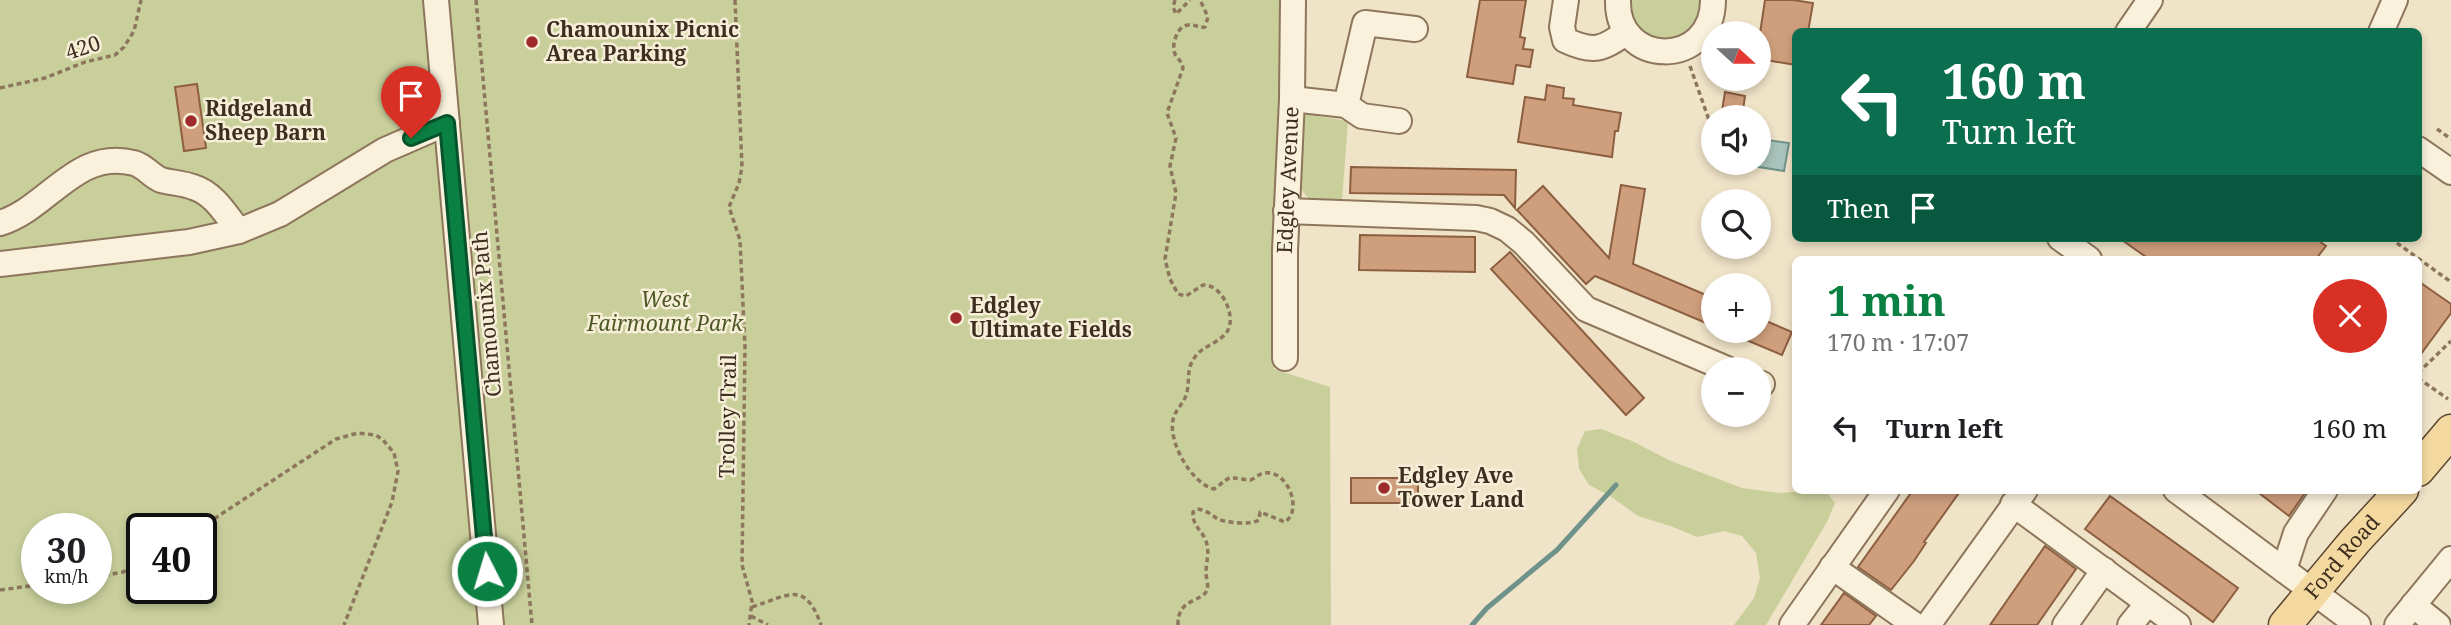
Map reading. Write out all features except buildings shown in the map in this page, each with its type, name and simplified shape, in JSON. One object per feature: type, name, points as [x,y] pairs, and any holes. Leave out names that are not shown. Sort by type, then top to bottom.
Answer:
[{"type":"main road","points":[[2422,465],[2451,430]]},
{"type":"main road","name":"Ford Road","points":[[2285,625],[2398,494]]},
{"type":"street","points":[[436,0],[491,625]]},
{"type":"street","name":"Edgley Avenue","points":[[1285,358],[1286,211],[1292,99],[1293,0]]},
{"type":"street","points":[[1566,0],[1562,27],[1566,40],[1592,49],[1608,46],[1626,32]]},
{"type":"street","points":[[1618,0],[1619,18],[1626,32],[1636,43],[1650,50],[1665,52],[1694,43],[1705,31],[1711,17],[1713,0]]},
{"type":"street","points":[[2131,28],[2150,0]]},
{"type":"street","points":[[2383,28],[2395,0]]},
{"type":"street","points":[[1346,105],[1365,23],[1415,29]]},
{"type":"street","points":[[1292,99],[1346,105],[1362,116],[1399,121]]},
{"type":"street","points":[[0,264],[189,242],[239,231],[280,214],[385,150],[447,123]]},
{"type":"street","points":[[2422,152],[2451,172]]},
{"type":"street","points":[[0,223],[18,216],[81,169],[108,160],[134,163],[160,179],[204,191],[239,231]]},
{"type":"street","points":[[1286,211],[1476,218],[1490,221],[1507,229],[1524,243],[1586,309],[1701,358]]},
{"type":"street","points":[[2066,242],[2085,256]]},
{"type":"street","points":[[1792,625],[1884,494]]},
{"type":"street","points":[[2180,494],[2358,625]]},
{"type":"street","points":[[2284,570],[2296,533],[2323,494]]},
{"type":"street","points":[[1928,625],[2019,497],[2104,570],[2178,625]]},
{"type":"street","points":[[2397,625],[2451,559]]},
{"type":"street","points":[[1832,567],[1915,625]]},
{"type":"street","points":[[2065,625],[2104,570]]},
{"type":"street","points":[[2130,625],[2148,603]]},
{"type":"street","points":[[2413,605],[2438,625]]},
{"type":"path","name":"420","points":[[0,88],[45,78],[85,62],[115,55],[134,31],[141,0]]},
{"type":"path","name":"Chamounix Path","points":[[476,0],[532,625]]},
{"type":"path","name":"Trolley Trail","points":[[735,0],[742,167],[729,207],[740,240],[745,347],[742,565],[752,607],[749,625]]},
{"type":"path","points":[[1175,0],[1173,7],[1176,14],[1190,0]]},
{"type":"path","points":[[1178,625],[1182,608],[1204,593],[1208,586],[1207,543],[1195,526],[1193,512],[1196,509],[1202,509],[1224,520],[1251,524],[1259,520],[1260,512],[1285,522],[1293,512],[1287,484],[1276,474],[1263,473],[1251,480],[1227,477],[1214,489],[1204,486],[1189,470],[1172,435],[1176,410],[1187,396],[1187,374],[1192,362],[1198,353],[1223,337],[1230,320],[1222,295],[1212,286],[1203,285],[1186,296],[1178,294],[1170,279],[1166,259],[1176,193],[1170,166],[1176,138],[1167,113],[1183,68],[1174,45],[1182,28],[1187,25],[1205,27],[1208,17],[1200,0]]},
{"type":"path","points":[[1684,48],[1704,105]]},
{"type":"path","points":[[2437,129],[2451,139]]},
{"type":"path","points":[[2396,242],[2415,256]]},
{"type":"path","points":[[2422,261],[2451,282]]},
{"type":"path","points":[[2422,371],[2451,341]]},
{"type":"path","points":[[2422,378],[2448,399]]},
{"type":"path","points":[[217,517],[336,439],[368,433],[383,440],[397,461],[395,492],[344,625]]},
{"type":"path","points":[[0,590],[21,587]]},
{"type":"path","points":[[752,607],[784,596],[798,595],[808,599],[813,605],[821,625]]},
{"type":"path","points":[[751,616],[768,625]]},
{"type":"green space","name":"West Fairmount Park","points":[[0,0],[1282,0],[1274,369],[1330,387],[1331,625],[0,625]]},
{"type":"green space","points":[[1630,0],[1702,0],[1696,24],[1679,39],[1668,41],[1657,40],[1637,26],[1630,15]]},
{"type":"green space","points":[[1304,114],[1348,121],[1342,201],[1308,198],[1299,186],[1301,122]]},
{"type":"green space","points":[[1601,429],[1671,461],[1742,488],[1792,494],[1828,494],[1835,503],[1828,520],[1766,625],[1734,625],[1754,598],[1760,578],[1756,553],[1742,536],[1724,531],[1697,537],[1638,516],[1589,485],[1579,469],[1577,449],[1585,431]]},
{"type":"water","points":[[1771,141],[1789,143],[1784,171],[1771,169]]},
{"type":"waterway","points":[[1472,625],[1487,608],[1557,550],[1616,485]]},
{"type":"place","name":"Chamounix Picnic Area Parking","points":[[532,42]]},
{"type":"place","name":"Ridgeland Sheep Barn","points":[[191,121]]},
{"type":"place","name":"Edgley Ultimate Fields","points":[[956,318]]},
{"type":"place","name":"Edgley Ave Tower Land","points":[[1384,488]]},
{"type":"route","points":[[411,138],[447,123],[487,571]]}]
